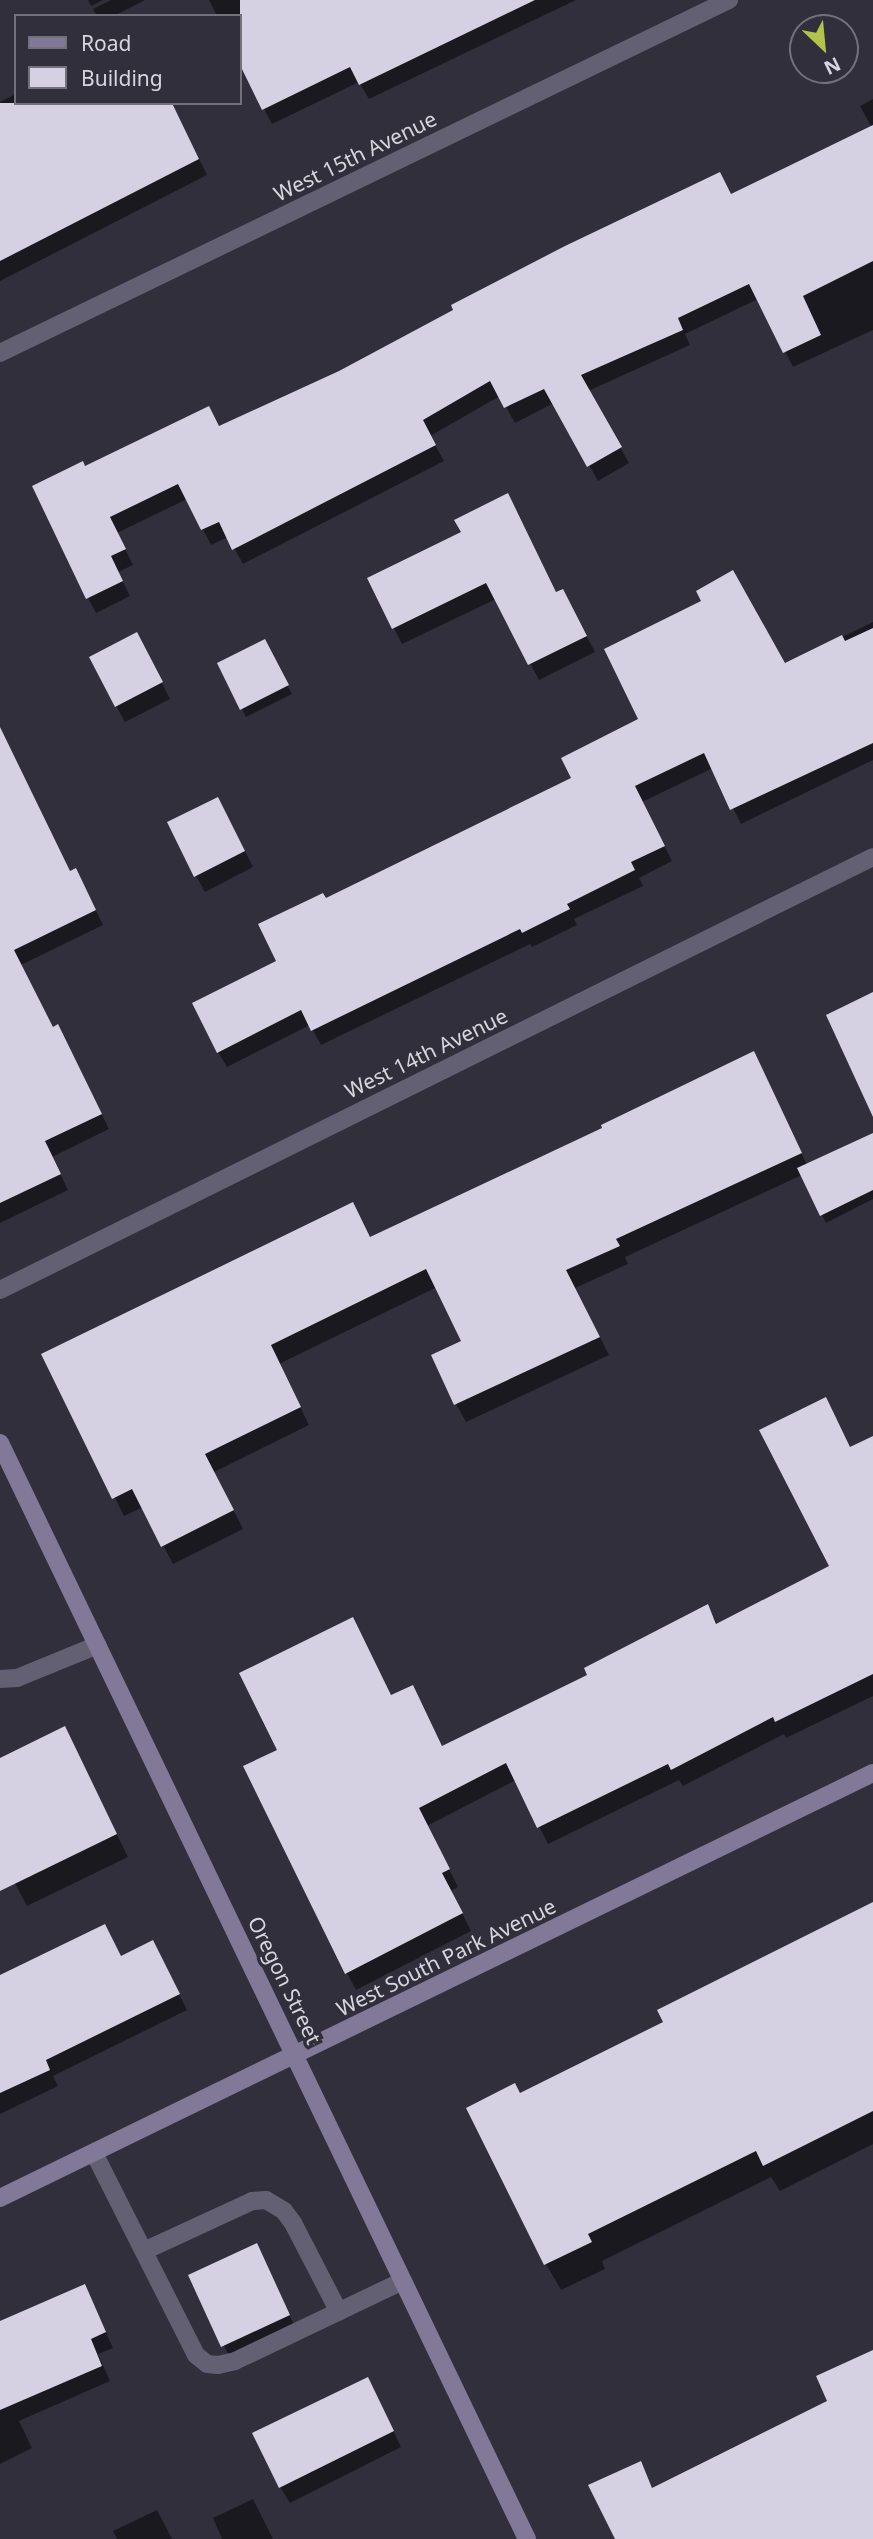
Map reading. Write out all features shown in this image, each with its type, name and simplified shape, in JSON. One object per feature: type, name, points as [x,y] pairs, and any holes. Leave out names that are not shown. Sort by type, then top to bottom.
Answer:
[{"type":"main road","name":"Oregon Street","points":[[0,1443],[527,2539]]},
{"type":"main road","name":"West South Park Avenue","points":[[0,2197],[296,2056],[873,1773]]},
{"type":"street","name":"West 15th Avenue","points":[[0,353],[729,0]]},
{"type":"street","name":"West 14th Avenue","points":[[0,1290],[873,857]]},
{"type":"street","points":[[0,1679],[17,1678],[98,1645]]},
{"type":"street","points":[[94,2153],[196,2356],[207,2364],[235,2361],[403,2281]]},
{"type":"street","points":[[144,2250],[252,2201],[265,2200],[285,2211],[293,2222],[339,2312]]},
{"type":"building","points":[[240,0],[535,0],[359,85],[350,67],[262,110],[242,69]]},
{"type":"building","points":[[0,103],[173,105],[199,159],[0,261]]},
{"type":"building","points":[[873,125],[873,261],[803,296],[821,335],[783,353],[749,284],[678,318],[683,330],[581,375],[622,447],[587,467],[544,389],[504,408],[490,381],[423,420],[436,445],[232,550],[219,522],[201,530],[178,484],[110,517],[126,549],[111,556],[123,581],[86,599],[32,486],[83,461],[85,466],[209,406],[219,426],[339,371],[453,310],[451,305],[565,246],[720,172],[731,194]]},
{"type":"building","points":[[508,493],[556,592],[563,589],[587,636],[528,665],[486,583],[392,629],[367,578],[461,532],[454,520]]},
{"type":"building","points":[[733,570],[785,663],[842,635],[845,641],[873,628],[873,743],[730,810],[704,753],[635,786],[665,846],[631,862],[635,870],[567,904],[570,909],[522,933],[520,929],[311,1031],[301,1010],[217,1053],[192,1003],[276,961],[258,924],[323,893],[326,898],[571,778],[561,758],[638,719],[604,649],[701,601],[696,591]]},
{"type":"building","points":[[137,632],[163,682],[115,707],[89,657]]},
{"type":"building","points":[[265,639],[289,685],[240,710],[217,663]]},
{"type":"building","points":[[0,727],[70,871],[76,868],[96,910],[14,950],[53,1027],[58,1024],[102,1114],[45,1141],[61,1174],[0,1203]]},
{"type":"building","points":[[218,797],[245,851],[194,877],[167,822]]},
{"type":"building","points":[[873,992],[873,1117],[826,1015]]},
{"type":"building","points":[[754,1051],[802,1153],[616,1239],[620,1246],[566,1270],[600,1337],[454,1405],[431,1355],[461,1341],[426,1269],[271,1345],[301,1407],[205,1454],[234,1510],[161,1547],[132,1489],[112,1499],[41,1354],[353,1202],[370,1237],[602,1128],[601,1125]]},
{"type":"building","points":[[873,1133],[873,1190],[820,1216],[797,1168]]},
{"type":"building","points":[[826,1397],[850,1447],[873,1436],[873,1674],[775,1722],[773,1717],[671,1770],[668,1764],[537,1828],[506,1763],[419,1808],[450,1869],[442,1873],[463,1913],[345,1974],[243,1766],[277,1750],[239,1673],[353,1617],[391,1695],[413,1685],[442,1746],[587,1675],[584,1668],[708,1604],[716,1624],[829,1566],[759,1430]]},
{"type":"building","points":[[65,1726],[117,1834],[0,1891],[0,1758]]},
{"type":"building","points":[[873,1902],[873,2111],[763,2166],[756,2151],[588,2234],[592,2242],[544,2265],[466,2108],[515,2083],[520,2093],[663,2022],[657,2010]]},
{"type":"building","points":[[105,1924],[121,1956],[153,1940],[180,1994],[46,2060],[50,2070],[0,2093],[0,1975]]},
{"type":"building","points":[[257,2243],[290,2315],[221,2347],[188,2275]]},
{"type":"building","points":[[85,2284],[106,2332],[91,2339],[102,2366],[0,2410],[0,2321]]},
{"type":"building","points":[[873,2350],[873,2539],[615,2539],[588,2485],[641,2461],[652,2488],[827,2401],[816,2376]]},
{"type":"building","points":[[368,2377],[394,2431],[279,2488],[252,2433]]}]
